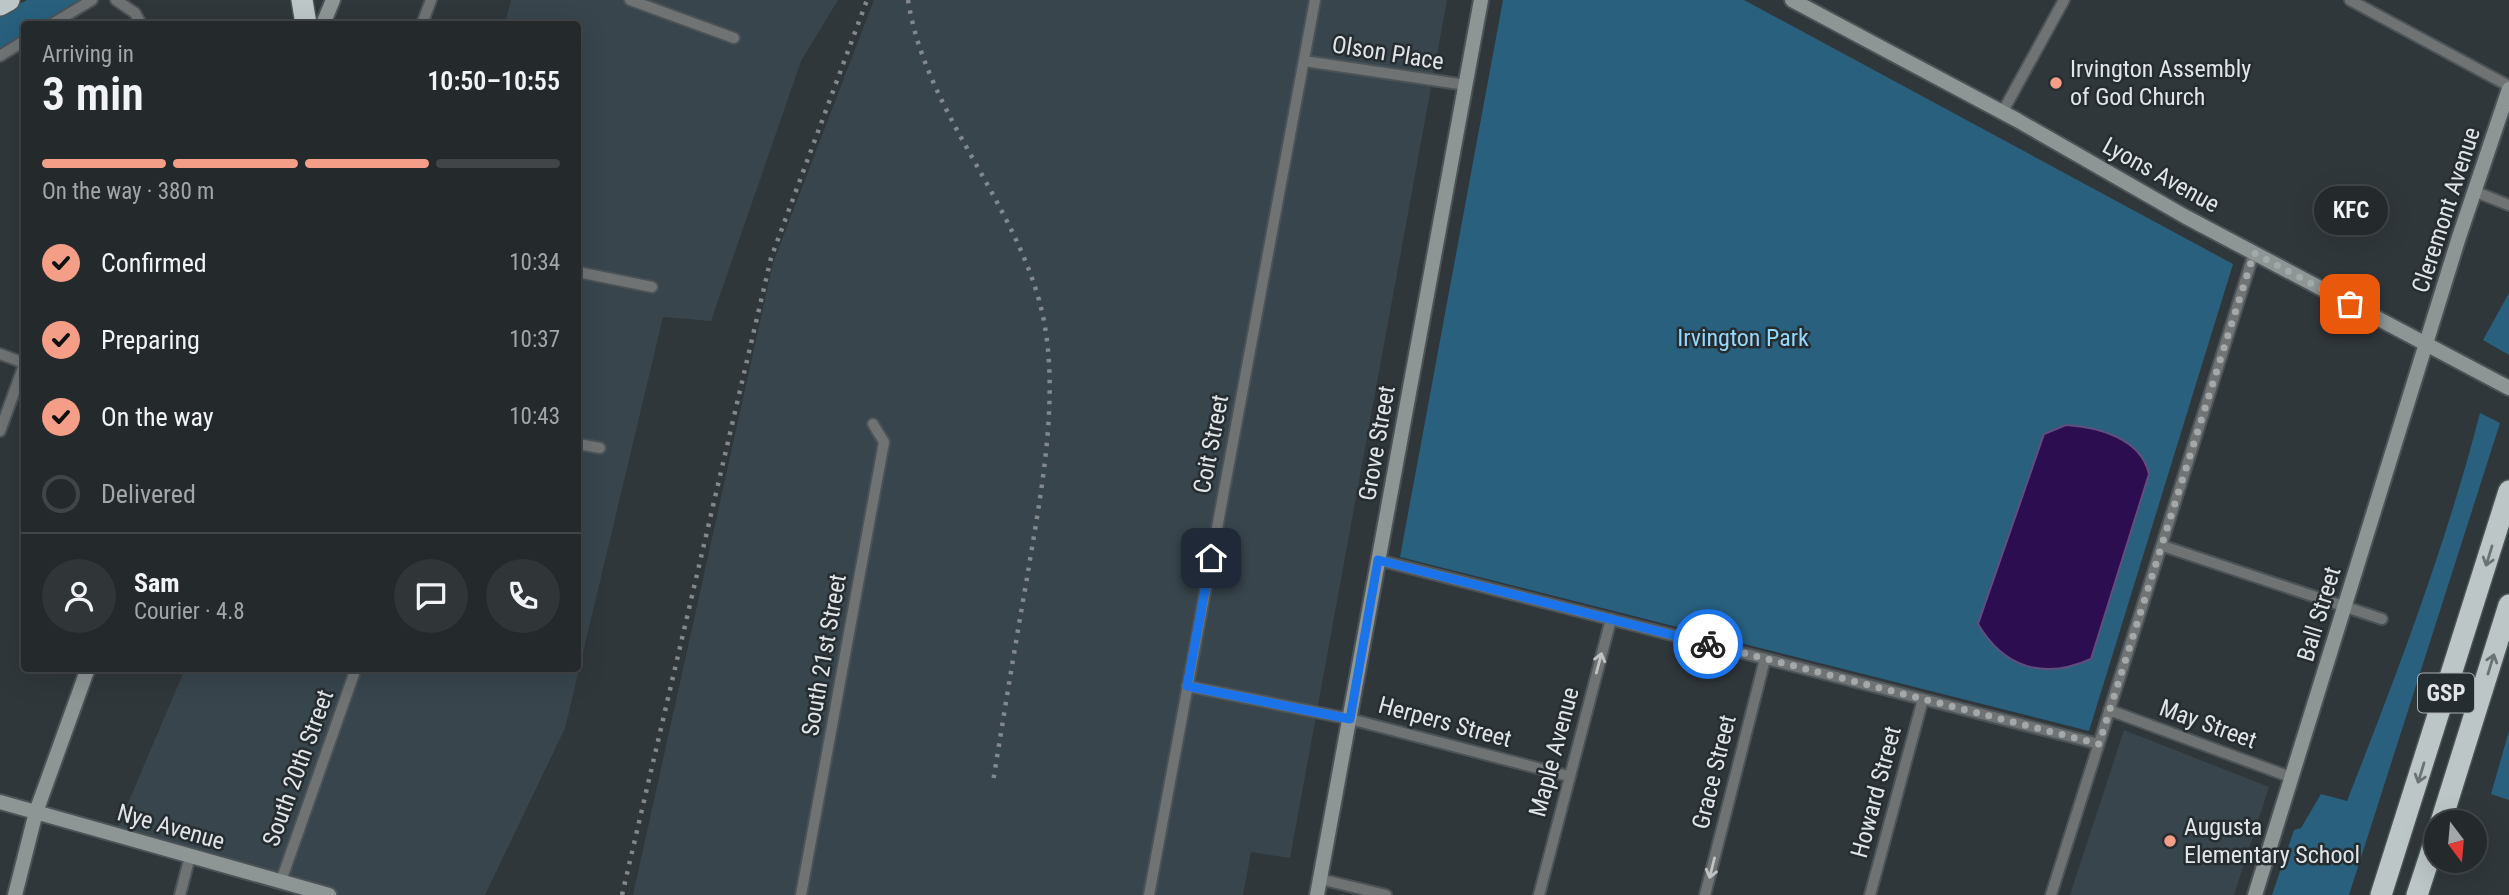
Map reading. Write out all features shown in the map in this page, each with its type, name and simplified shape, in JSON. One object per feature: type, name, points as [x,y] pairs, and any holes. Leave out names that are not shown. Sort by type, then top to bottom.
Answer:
[{"type":"highway","points":[[0,5],[9,0]]},
{"type":"highway","points":[[302,0],[306,21]]},
{"type":"highway","name":"GSP","points":[[2381,895],[2509,491]]},
{"type":"highway","name":"GSP","points":[[2445,810],[2509,605]]},
{"type":"highway","points":[[2417,895],[2424,873]]},
{"type":"main road","points":[[323,21],[325,0]]},
{"type":"main road","points":[[324,21],[333,0]]},
{"type":"main road","name":"Grove Street","points":[[1317,895],[1481,0]]},
{"type":"main road","name":"Lyons Avenue","points":[[1792,0],[2254,253],[2509,388]]},
{"type":"main road","name":"Cleremont Avenue","points":[[2426,345],[2509,88]]},
{"type":"main road","name":"Ball Street","points":[[2255,895],[2426,345]]},
{"type":"main road","points":[[15,895],[36,812],[87,672]]},
{"type":"main road","name":"Nye Avenue","points":[[0,802],[329,895]]},
{"type":"street","points":[[116,0],[135,13],[139,21]]},
{"type":"street","points":[[423,21],[431,0]]},
{"type":"street","points":[[630,0],[734,38]]},
{"type":"street","name":"Coit Street","points":[[1149,895],[1315,0]]},
{"type":"street","points":[[2002,113],[2064,0]]},
{"type":"street","points":[[2350,0],[2509,88]]},
{"type":"street","points":[[57,21],[88,2]]},
{"type":"street","points":[[0,56],[21,43]]},
{"type":"street","name":"Olson Place","points":[[1304,61],[1466,85]]},
{"type":"street","points":[[2476,192],[2509,205]]},
{"type":"street","points":[[2051,895],[2254,253]]},
{"type":"street","points":[[581,273],[652,287]]},
{"type":"street","points":[[0,354],[21,363]]},
{"type":"street","points":[[0,431],[21,372]]},
{"type":"street","name":"South 21st Street","points":[[801,895],[884,442],[873,424]]},
{"type":"street","points":[[581,444],[600,448]]},
{"type":"street","points":[[2163,545],[2346,604],[2382,619]]},
{"type":"street","points":[[1378,560],[2099,744]]},
{"type":"street","name":"Maple Avenue","points":[[1539,895],[1611,619]]},
{"type":"street","name":"Grace Street","points":[[1705,895],[1765,659]]},
{"type":"street","name":"South 20th Street","points":[[281,881],[355,672]]},
{"type":"street","name":"Herpers Street","points":[[1187,686],[1350,719],[1568,776]]},
{"type":"street","name":"Howard Street","points":[[1870,895],[1923,699]]},
{"type":"street","name":"May Street","points":[[2109,710],[2293,778]]},
{"type":"street","points":[[180,895],[190,856]]},
{"type":"street","points":[[1320,879],[1386,895]]},
{"type":"shaded area","points":[[511,0],[838,0],[801,61],[711,321],[663,317],[581,661],[581,21],[506,21]]},
{"type":"shaded area","points":[[874,0],[1447,0],[1290,858],[1251,852],[1243,895],[633,895],[773,263]]},
{"type":"shaded area","points":[[2066,425],[2091,428],[2128,443],[2137,451],[2149,474],[2091,659],[2057,669],[2041,669],[2013,660],[2000,651],[1978,624],[2044,434]]},
{"type":"shaded area","points":[[184,672],[578,672],[565,728],[485,895],[333,895],[114,836]]},
{"type":"shaded area","name":"Augusta Elementary School","points":[[2124,730],[2269,787],[2234,895],[2070,895]]},
{"type":"green space","points":[[27,0],[92,0],[57,21],[21,21],[21,43],[0,56],[0,14]]},
{"type":"green space","name":"Irvington Park","points":[[1503,0],[1744,0],[2233,264],[2089,731],[1400,557]]},
{"type":"green space","points":[[2509,293],[2509,355],[2483,340]]},
{"type":"green space","points":[[2480,413],[2500,423],[2349,895],[2272,895],[2294,830],[2301,828],[2321,794],[2347,801],[2436,560]]},
{"type":"green space","points":[[2509,731],[2509,800],[2491,794]]},
{"type":"railway","points":[[622,895],[771,258],[867,0]]},
{"type":"railway","points":[[908,0],[917,40],[931,78],[1025,261],[1039,300],[1046,333],[1049,403],[1043,475],[993,782]]},
{"type":"way so far","points":[[1708,644],[2099,744],[2254,253],[2350,304]]},
{"type":"place","name":"Irvington Assembly of God Church","points":[[2056,83]]},
{"type":"place","name":"KFC","points":[[2350,304]]},
{"type":"place","name":"Augusta Elementary School","points":[[2170,841]]},
{"type":"route","points":[[1211,558],[1187,686],[1350,719],[1378,560],[1708,644]]}]
